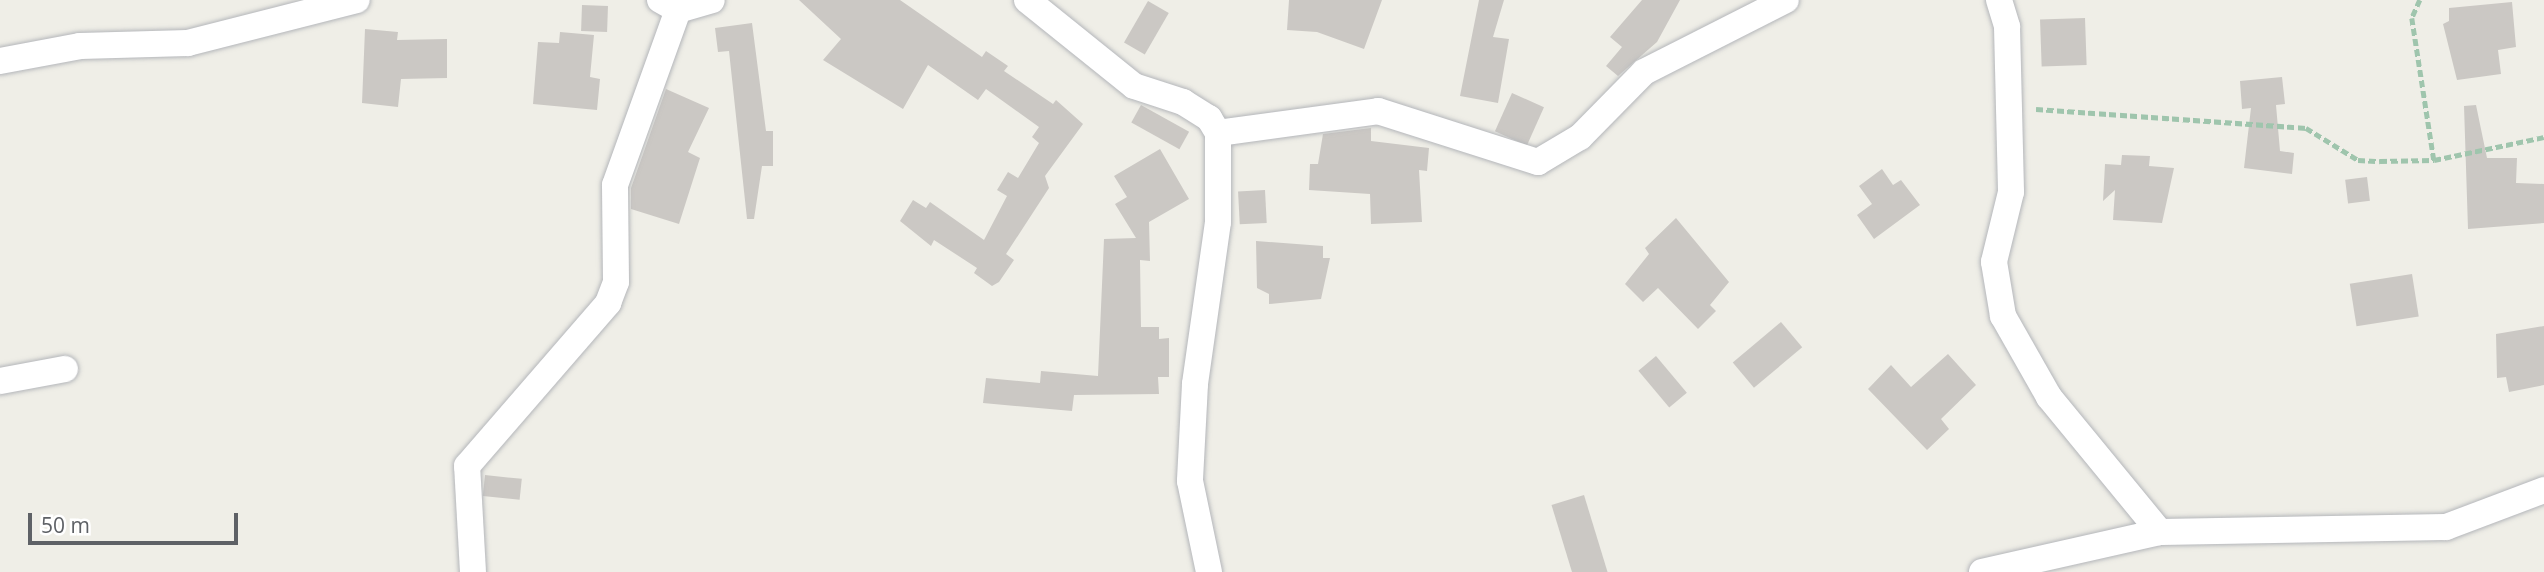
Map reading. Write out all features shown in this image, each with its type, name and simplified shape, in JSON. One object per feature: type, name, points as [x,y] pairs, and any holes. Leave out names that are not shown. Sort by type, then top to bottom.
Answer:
[{"type":"street","points":[[0,61],[80,46],[188,43],[357,0]]},
{"type":"street","points":[[473,572],[467,466],[608,303],[616,282],[615,185],[669,5],[712,0]]},
{"type":"street","points":[[1027,0],[1134,86],[1183,102],[1209,118],[1217,133],[1218,222],[1195,384],[1190,481],[1209,572]]},
{"type":"street","points":[[1217,133],[1378,111],[1538,162],[1580,137],[1644,72],[1786,0]]},
{"type":"street","points":[[1999,0],[2007,27],[2011,192],[1994,262],[2010,336],[2049,397],[2160,532]]},
{"type":"street","points":[[0,382],[65,369]]},
{"type":"street","points":[[1982,572],[2160,532],[2446,527],[2544,490]]},
{"type":"path","points":[[2420,0],[2412,18],[2434,160]]},
{"type":"path","points":[[2007,108],[2306,128],[2358,160],[2434,160],[2544,136]]},
{"type":"building","points":[[799,0],[900,0],[982,57],[986,51],[1008,66],[1004,71],[1053,104],[1056,100],[1083,124],[1045,176],[1049,188],[1006,254],[1014,260],[999,282],[992,286],[974,273],[977,268],[934,240],[931,246],[900,221],[913,200],[926,208],[930,202],[984,240],[1007,196],[997,190],[1008,172],[1018,178],[1039,143],[1032,137],[1039,127],[986,89],[978,100],[928,65],[903,109],[823,60],[841,39]]},
{"type":"building","points":[[1289,0],[1382,0],[1364,49],[1317,32],[1287,30]]},
{"type":"building","points":[[1479,0],[1504,0],[1493,37],[1509,39],[1498,103],[1460,96]]},
{"type":"building","points":[[1642,0],[1680,0],[1657,42],[1618,76],[1606,66],[1622,47],[1610,37]]},
{"type":"building","points":[[1148,1],[1169,13],[1145,55],[1124,43]]},
{"type":"building","points":[[2512,2],[2516,47],[2498,50],[2501,74],[2457,80],[2443,24],[2449,21],[2449,8]]},
{"type":"building","points":[[582,5],[608,6],[607,32],[581,31]]},
{"type":"building","points":[[2085,18],[2087,65],[2042,67],[2040,20]]},
{"type":"building","points":[[752,23],[766,131],[773,131],[773,166],[762,166],[754,219],[747,219],[729,51],[718,52],[715,28]]},
{"type":"building","points":[[365,29],[398,32],[397,40],[447,39],[447,78],[401,79],[398,107],[362,103]]},
{"type":"building","points":[[560,32],[594,35],[590,77],[600,79],[597,110],[533,104],[538,42],[559,43]]},
{"type":"building","points":[[2282,77],[2285,104],[2276,105],[2280,151],[2294,153],[2292,174],[2244,168],[2251,108],[2242,109],[2240,81]]},
{"type":"building","points":[[666,89],[709,108],[688,152],[700,158],[679,224],[631,209],[631,188]]},
{"type":"building","points":[[1512,93],[1544,107],[1527,146],[1495,131]]},
{"type":"building","points":[[1141,105],[1189,132],[1179,149],[1131,122]]},
{"type":"building","points":[[2476,105],[2487,158],[2517,158],[2516,183],[2544,184],[2544,223],[2468,229],[2464,106]]},
{"type":"building","points":[[1371,128],[1371,141],[1429,148],[1427,171],[1419,170],[1422,222],[1371,224],[1370,194],[1309,190],[1310,164],[1318,164],[1323,134]]},
{"type":"building","points":[[1160,149],[1189,199],[1149,222],[1150,261],[1140,260],[1141,327],[1159,327],[1159,339],[1169,338],[1169,377],[1158,377],[1159,394],[1074,395],[1072,411],[983,403],[986,378],[1040,383],[1041,371],[1098,376],[1104,239],[1136,238],[1115,204],[1127,197],[1114,176]]},
{"type":"building","points":[[2122,155],[2150,156],[2149,166],[2174,168],[2162,223],[2113,220],[2115,190],[2103,201],[2105,164],[2121,165]]},
{"type":"building","points":[[1882,169],[1893,185],[1901,180],[1920,205],[1874,239],[1857,215],[1872,204],[1859,186]]},
{"type":"building","points":[[2367,177],[2370,201],[2348,204],[2345,180]]},
{"type":"building","points":[[1265,190],[1267,223],[1240,224],[1238,191]]},
{"type":"building","points":[[1676,218],[1729,282],[1710,305],[1716,311],[1698,329],[1658,288],[1643,302],[1625,284],[1649,254],[1645,248]]},
{"type":"building","points":[[1256,241],[1323,246],[1323,258],[1330,258],[1321,299],[1269,304],[1269,294],[1257,288]]},
{"type":"building","points":[[2412,274],[2419,316],[2357,326],[2350,284]]},
{"type":"building","points":[[1781,322],[1802,347],[1754,388],[1733,362]]},
{"type":"building","points":[[2544,326],[2544,385],[2509,392],[2506,377],[2497,378],[2496,334]]},
{"type":"building","points":[[1948,354],[1976,385],[1941,419],[1949,429],[1927,450],[1868,389],[1891,365],[1911,387]]},
{"type":"building","points":[[1656,356],[1687,393],[1669,408],[1638,371]]},
{"type":"building","points":[[485,475],[522,479],[520,500],[483,496]]},
{"type":"building","points":[[1584,495],[1608,572],[1572,572],[1551,505]]}]
